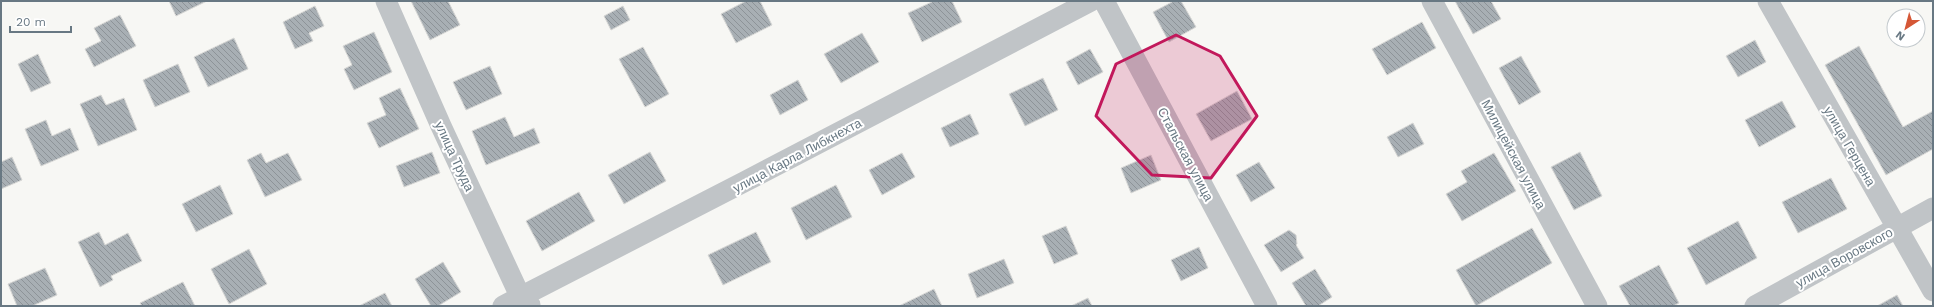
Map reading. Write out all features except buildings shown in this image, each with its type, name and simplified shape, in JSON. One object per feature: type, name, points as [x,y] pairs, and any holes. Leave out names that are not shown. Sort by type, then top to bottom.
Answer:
[{"type":"street","name":"улица Труда","points":[[386,1],[518,303]]},
{"type":"street","name":"улица Карла Либкнехта","points":[[518,303],[744,182],[1091,1]]},
{"type":"street","name":"Стальская улица","points":[[1104,1],[1267,306]]},
{"type":"street","name":"Милицейская улица","points":[[1432,1],[1597,306]]},
{"type":"street","name":"улица Герцена","points":[[1768,1],[1933,291]]},
{"type":"street","name":"улица Воровского","points":[[1755,306],[1933,208]]},
{"type":"highlighted area","points":[[1176,35],[1220,56],[1257,116],[1211,178],[1152,175],[1096,116],[1116,64]]}]
